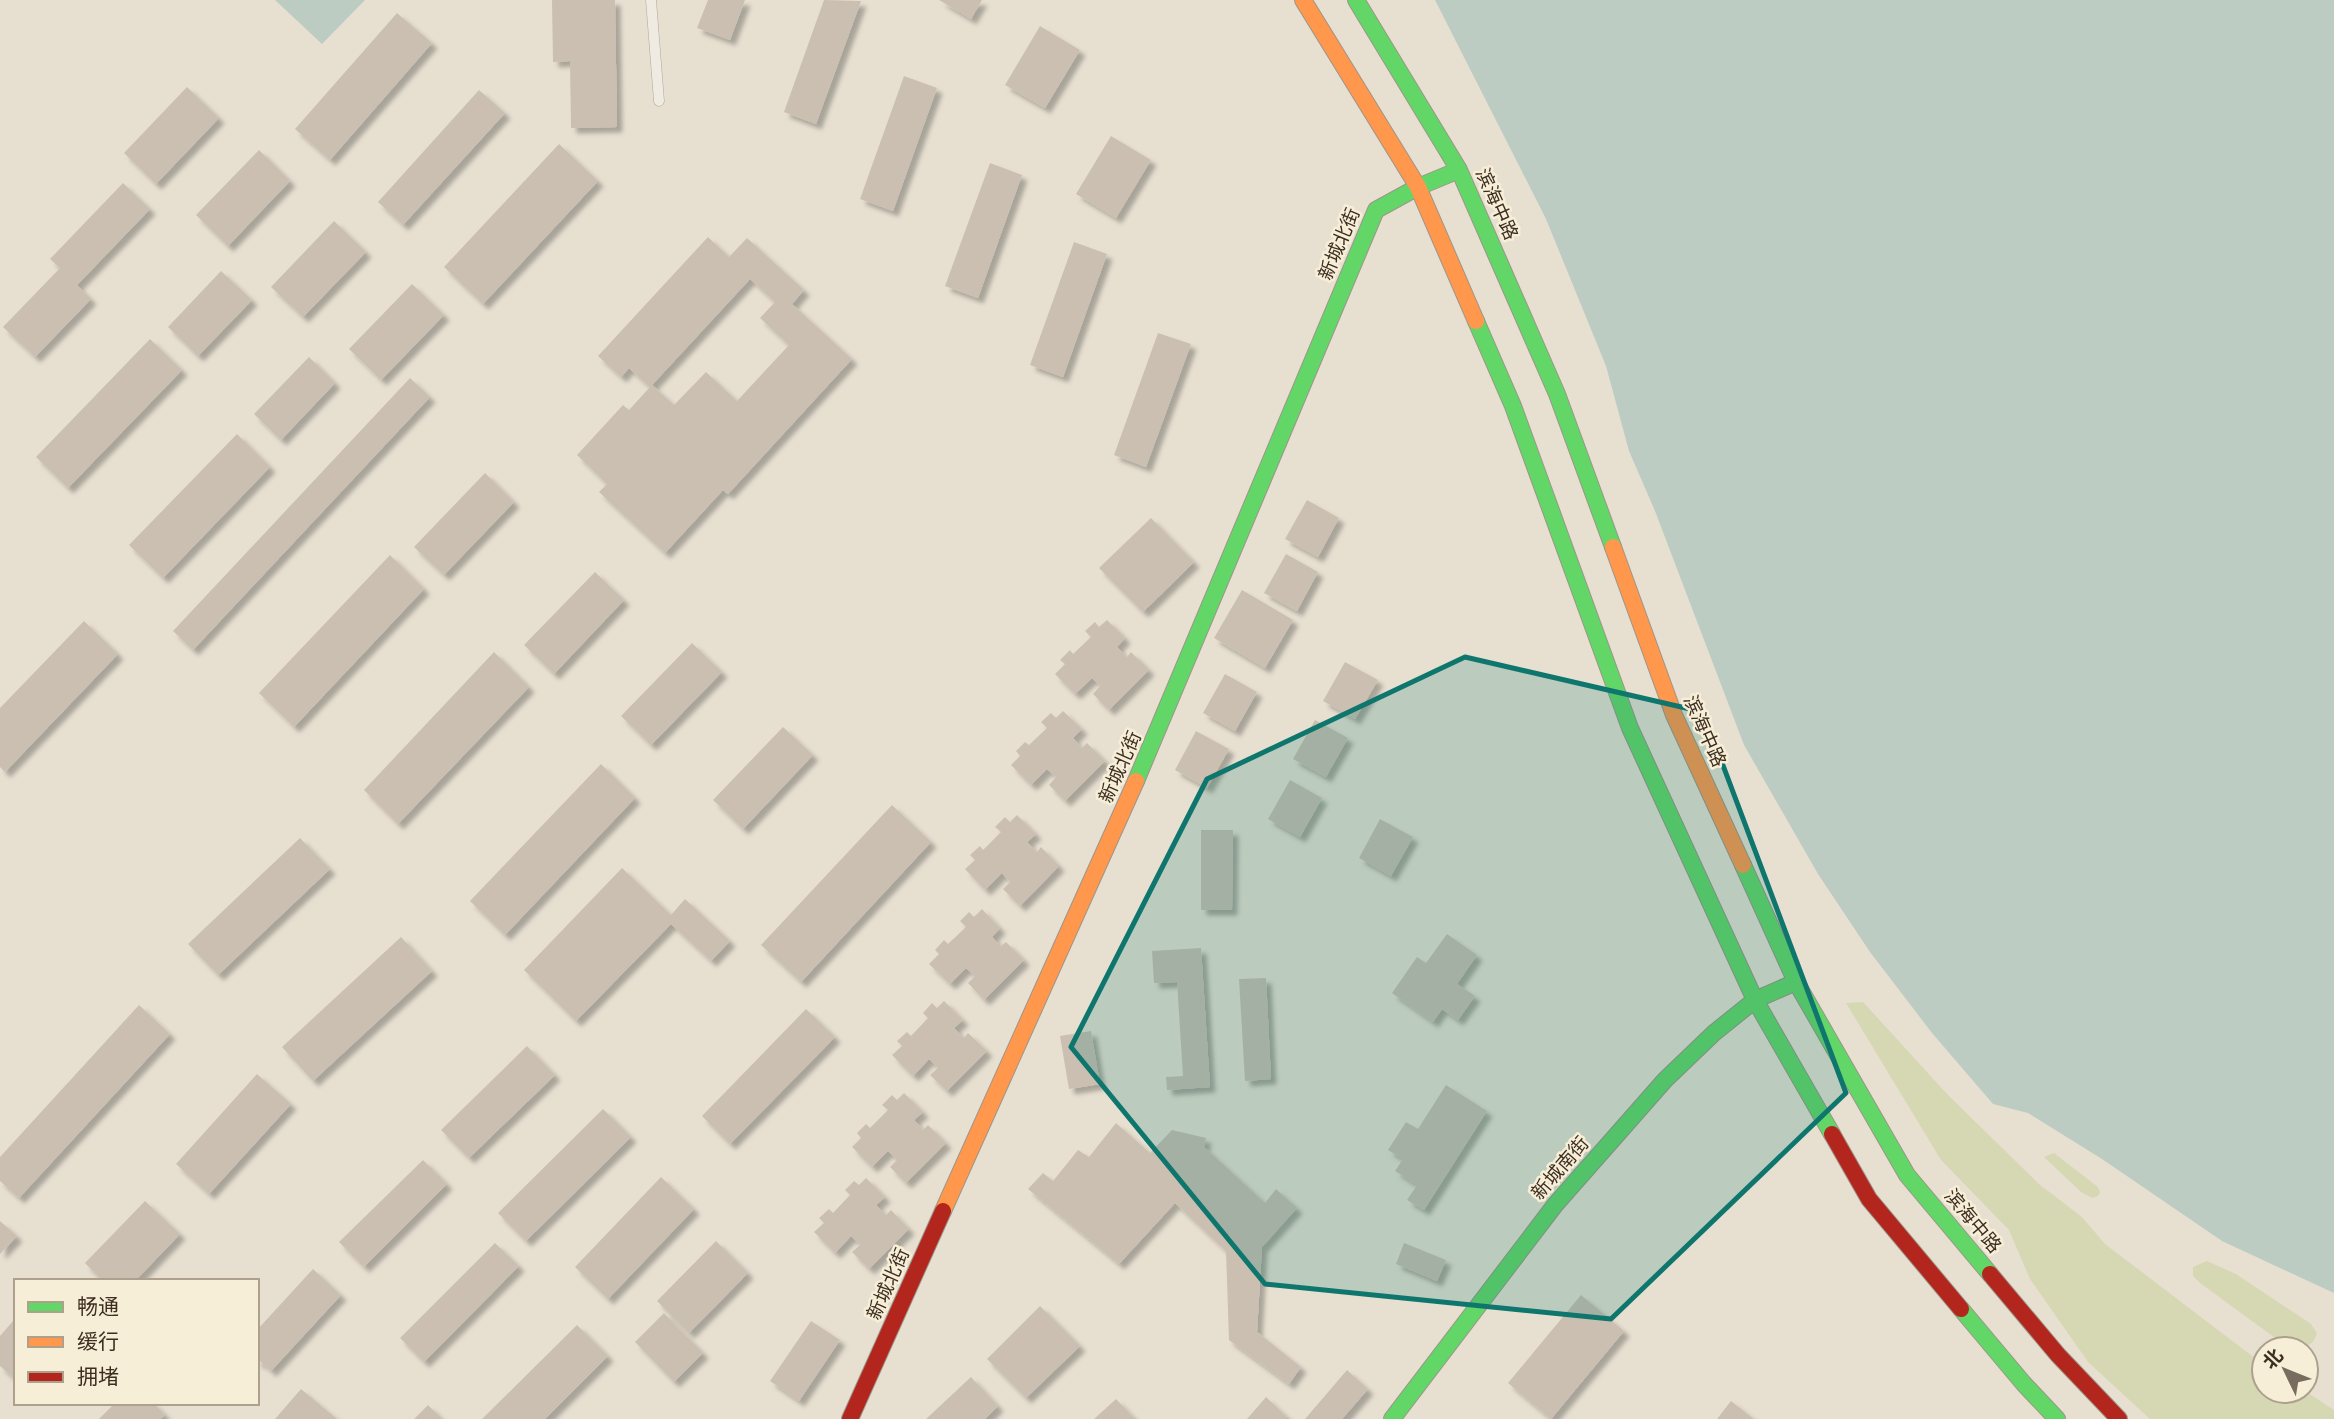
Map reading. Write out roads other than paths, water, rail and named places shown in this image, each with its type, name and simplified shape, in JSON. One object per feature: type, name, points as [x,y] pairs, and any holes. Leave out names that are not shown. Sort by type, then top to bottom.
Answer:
[{"type":"main road","points":[[1303,0],[1418,187],[1513,407],[1630,728],[1755,1000],[1869,1199],[2024,1384],[2057,1419]]},
{"type":"main road","name":"滨海中路","points":[[1356,0],[1459,170],[1557,394],[1674,715],[1796,982],[1907,1175],[2058,1355],[2119,1419]]},
{"type":"main road","name":"新城北街","points":[[850,1419],[1147,757],[1376,210],[1418,187],[1459,170]]},
{"type":"main road","name":"新城南街","points":[[1392,1419],[1555,1205],[1665,1080],[1714,1033],[1755,1000],[1796,982]]},
{"type":"lane","points":[[651,0],[659,101]]}]
